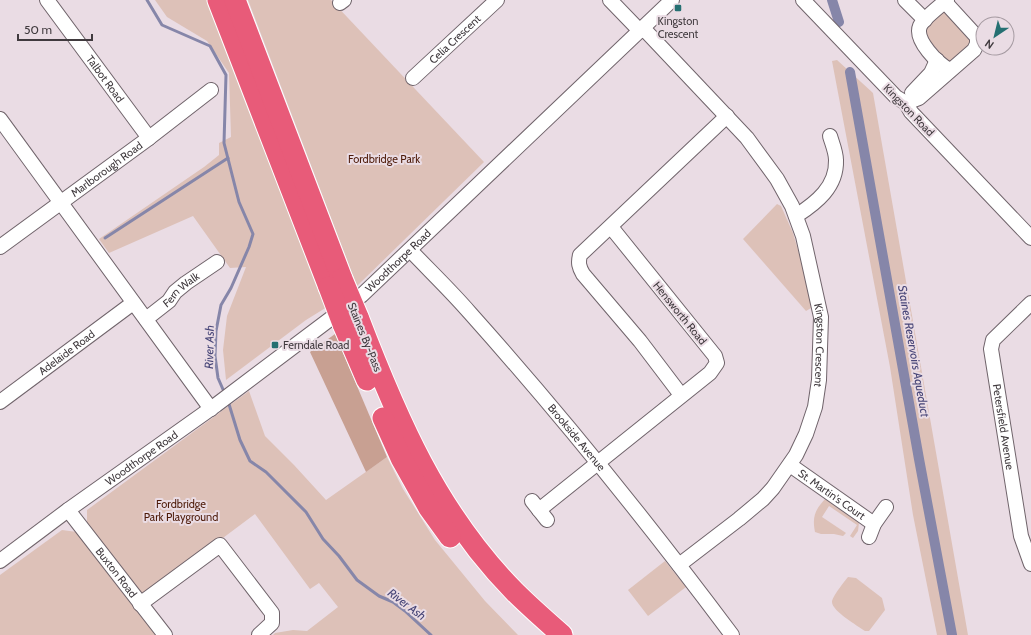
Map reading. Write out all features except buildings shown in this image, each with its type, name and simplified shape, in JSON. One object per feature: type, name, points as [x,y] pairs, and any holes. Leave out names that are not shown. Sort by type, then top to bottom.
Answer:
[{"type":"highway","name":"Staines By-Pass","points":[[218,0],[351,321],[401,458],[429,508],[457,546],[482,577],[517,613],[542,635]]},
{"type":"highway","name":"Staines By-Pass","points":[[235,0],[335,283]]},
{"type":"highway","name":"Staines By-Pass","points":[[351,321],[418,458],[446,507],[475,546],[515,592],[562,635]]},
{"type":"street","name":"Talbot Road","points":[[47,0],[149,138]]},
{"type":"street","name":"Celia Crescent","points":[[413,78],[497,0]]},
{"type":"street","points":[[610,0],[641,30]]},
{"type":"street","name":"Woodthorpe Road","points":[[0,561],[68,510],[220,402],[362,295],[672,0]]},
{"type":"street","name":"Kingston Road","points":[[803,0],[896,97],[906,103],[911,112],[1031,238]]},
{"type":"street","points":[[905,0],[925,20]]},
{"type":"street","points":[[906,103],[919,98],[974,50],[977,44],[977,37],[946,1],[920,25],[919,32],[925,47],[936,60],[950,70]]},
{"type":"street","name":"Kingston Crescent","points":[[641,30],[747,138],[769,165],[778,179],[796,216],[803,236],[821,317],[819,380],[815,407],[806,434],[790,465],[763,499],[739,520],[680,566]]},
{"type":"street","points":[[906,103],[914,90],[931,72],[936,60]]},
{"type":"street","name":"Marlborough Road","points":[[0,247],[212,90]]},
{"type":"street","points":[[682,395],[640,341],[579,268],[579,261],[580,255],[726,116]]},
{"type":"street","points":[[0,119],[133,303],[220,402]]},
{"type":"street","points":[[796,216],[822,196],[831,185],[834,177],[836,160],[830,136]]},
{"type":"street","name":"Hensworth Road","points":[[539,511],[682,395],[714,368],[717,363],[715,356],[611,226]]},
{"type":"street","name":"Brookside Avenue","points":[[410,250],[469,312],[560,417],[680,566],[732,635]]},
{"type":"street","name":"Fern Walk","points":[[146,318],[169,301],[175,292],[186,283],[217,262]]},
{"type":"street","name":"Adelaide Road","points":[[0,402],[133,303]]},
{"type":"street","name":"Petersfield Avenue","points":[[1031,303],[993,340],[991,349],[1021,536],[1031,564]]},
{"type":"street","name":"St. Martin's Court","points":[[790,465],[874,524]]},
{"type":"street","name":"St. Martin's Court","points":[[869,537],[874,524],[886,507]]},
{"type":"street","name":"Buxton Road","points":[[68,510],[165,635]]},
{"type":"street","points":[[140,604],[220,545],[272,614],[272,623],[259,635]]},
{"type":"green space","points":[[155,0],[207,0],[237,70],[327,307],[306,320],[226,380],[223,350],[227,316],[246,267],[230,268],[193,216],[109,253],[99,239],[204,167],[219,155],[219,143],[231,137],[229,73],[207,41],[167,17]]},
{"type":"green space","name":"Fordbridge Park","points":[[248,0],[331,0],[484,162],[357,286]]},
{"type":"green space","points":[[941,11],[948,13],[974,41],[954,61],[948,62],[924,34],[923,29]]},
{"type":"green space","points":[[837,60],[873,93],[968,635],[937,635],[913,515],[890,367],[832,61]]},
{"type":"green space","points":[[777,204],[781,206],[793,233],[808,284],[811,308],[806,311],[743,239]]},
{"type":"green space","name":"Fordbridge Park Playground","points":[[249,391],[265,436],[326,500],[387,457],[403,489],[435,540],[485,601],[518,635],[273,635],[275,633],[293,630],[307,631],[338,607],[319,583],[310,589],[255,514],[144,597],[87,523],[87,510]]},
{"type":"green space","points":[[825,499],[859,523],[858,531],[853,538],[850,536],[857,525],[829,506],[822,517],[846,533],[843,536],[815,532],[815,514]]},
{"type":"green space","points":[[62,530],[77,532],[156,635],[0,635],[0,575]]},
{"type":"green space","points":[[665,561],[686,587],[648,616],[628,590]]},
{"type":"green space","points":[[848,577],[856,578],[882,598],[885,610],[869,631],[865,631],[851,622],[833,606],[832,602],[834,597]]},
{"type":"shaded area","points":[[335,334],[387,457],[366,472],[310,352]]},
{"type":"waterway","name":"River Ash","points":[[147,0],[162,25],[210,46],[226,75],[224,143],[239,202],[253,234],[249,247],[231,288],[221,305],[216,331],[215,356],[218,378],[225,394]]},
{"type":"waterway","name":"Staines Reservoirs Aqueduct","points":[[832,0],[839,22]]},
{"type":"waterway","name":"Staines Reservoirs Aqueduct","points":[[850,72],[952,635]]},
{"type":"waterway","points":[[105,238],[228,158]]},
{"type":"waterway","name":"River Ash","points":[[228,401],[240,440],[250,461],[266,472],[306,512],[323,539],[339,556],[357,580],[379,596],[393,602],[431,635]]},
{"type":"place","name":"Kingston Crescent","points":[[678,8]]},
{"type":"place","name":"Ferndale Road","points":[[275,345]]}]
